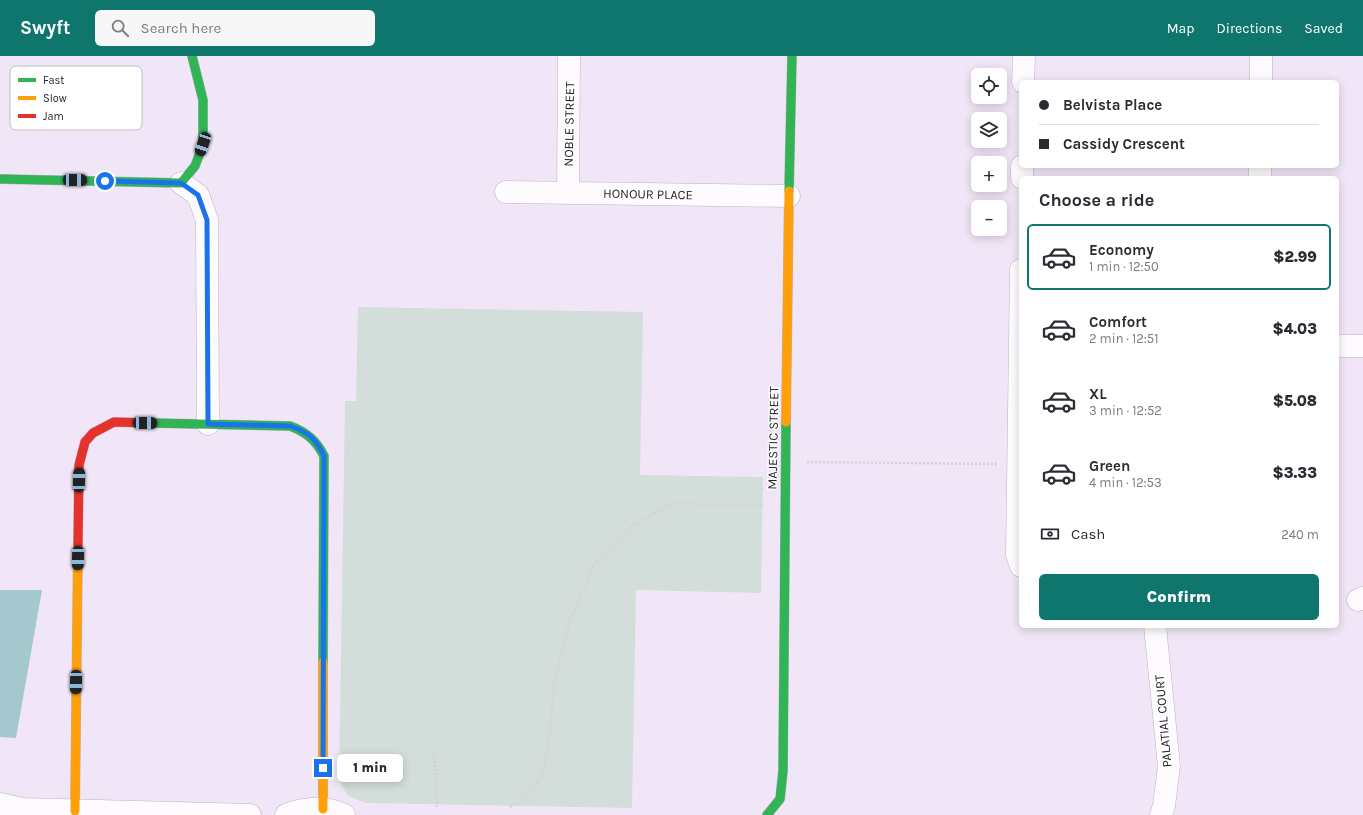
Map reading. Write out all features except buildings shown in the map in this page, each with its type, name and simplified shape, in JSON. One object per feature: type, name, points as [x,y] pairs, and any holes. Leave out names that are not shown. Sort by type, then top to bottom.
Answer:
[{"type":"street","points":[[181,183],[195,166],[203,144],[203,100],[192,56]]},
{"type":"street","name":"NOBLE STREET","points":[[568,192],[569,56]]},
{"type":"street","name":"MAJESTIC STREET","points":[[767,815],[780,799],[783,771],[787,305],[792,56]]},
{"type":"street","points":[[1023,80],[1024,56]]},
{"type":"street","points":[[1261,56],[1261,80]]},
{"type":"street","points":[[0,179],[181,183],[198,195],[207,220],[208,424]]},
{"type":"street","name":"HONOUR PLACE","points":[[506,192],[789,196]]},
{"type":"street","points":[[1339,346],[1363,346]]},
{"type":"street","points":[[1019,399],[1016,555],[1019,562]]},
{"type":"street","points":[[75,811],[79,465],[81,450],[88,437],[99,427],[114,422],[290,426],[302,430],[319,445],[324,456],[323,809]]},
{"type":"street","name":"PALATIAL COURT","points":[[1154,628],[1169,766],[1164,806],[1161,815]]},
{"type":"street","points":[[0,804],[23,809],[250,815]]},
{"type":"street","points":[[286,815],[310,808],[335,811],[344,815]]},
{"type":"path","points":[[786,462],[1018,464]]},
{"type":"path","points":[[510,807],[522,800],[536,786],[544,769],[548,747],[555,678],[571,618],[595,563],[632,526],[673,503],[785,505]]},
{"type":"path","points":[[434,753],[437,806]]},
{"type":"shaded area","points":[[358,307],[643,312],[640,475],[763,477],[761,593],[636,590],[632,808],[366,803],[348,796],[339,781],[345,401],[356,401]]},
{"type":"shaded area","points":[[0,590],[42,590],[16,738],[0,737]]},
{"type":"traffic: fast","points":[[0,179],[181,183],[195,166],[203,145],[203,100],[192,56]]},
{"type":"traffic: fast","points":[[789,191],[792,56]]},
{"type":"traffic: fast","points":[[767,815],[780,799],[783,771],[786,422]]},
{"type":"traffic: fast","points":[[151,423],[290,426],[306,434],[318,445],[324,456],[323,662]]},
{"type":"traffic: slow","points":[[786,422],[789,191]]},
{"type":"traffic: slow","points":[[75,811],[78,544]]},
{"type":"traffic: slow","points":[[323,662],[323,809]]},
{"type":"traffic: jam","points":[[78,544],[79,465],[85,442],[93,433],[114,422],[151,423]]},
{"type":"route","points":[[105,181],[181,183],[198,195],[207,220],[208,424],[290,426],[302,430],[311,437],[319,445],[324,456],[323,768]]}]
